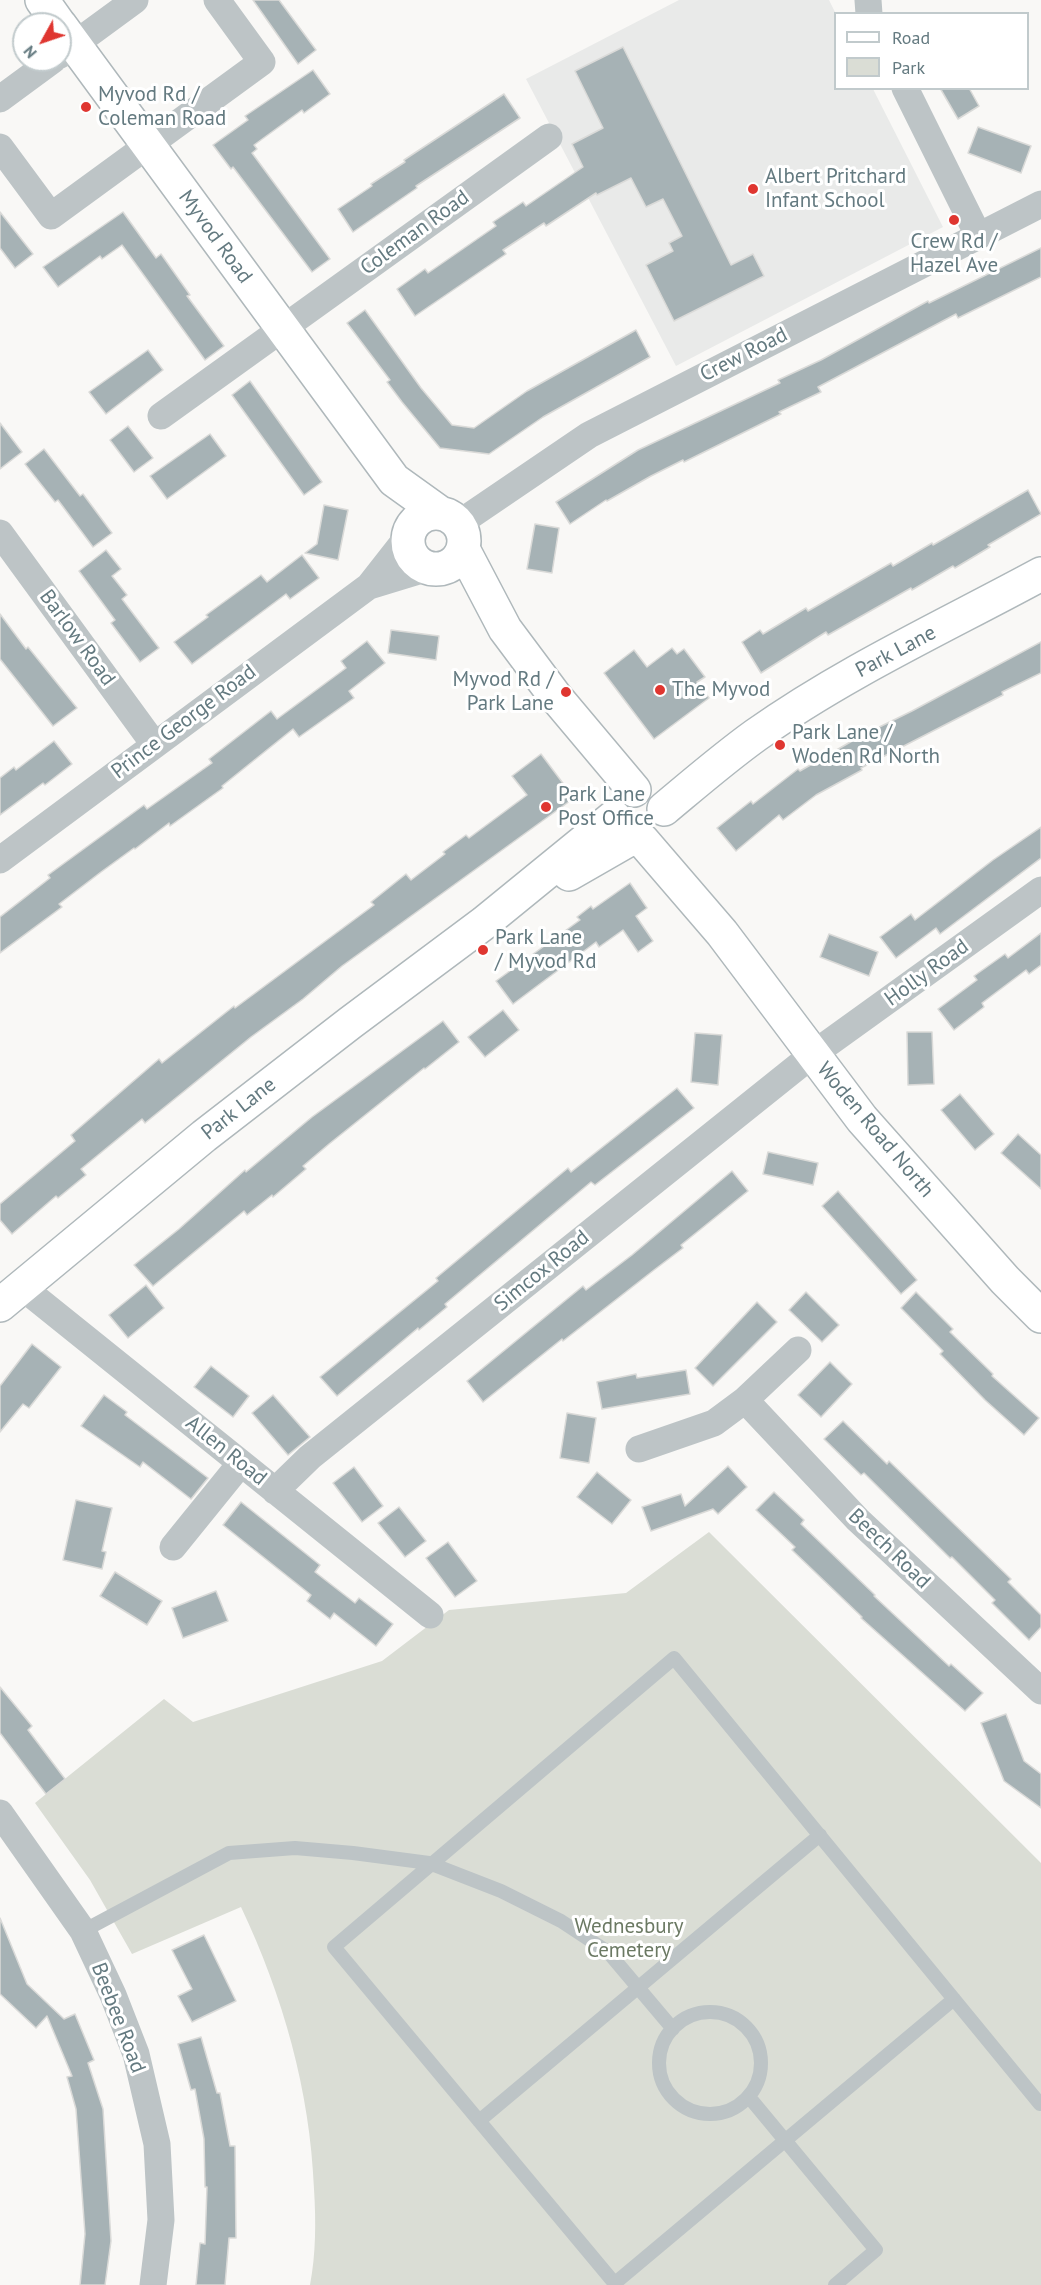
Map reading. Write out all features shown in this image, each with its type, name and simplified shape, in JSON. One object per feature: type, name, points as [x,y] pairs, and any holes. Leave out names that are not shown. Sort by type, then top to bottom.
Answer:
[{"type":"street","points":[[72,36],[135,0]]},
{"type":"street","points":[[0,147],[51,216],[262,62],[217,0]]},
{"type":"street","name":"Myvod Road","points":[[72,55],[149,146],[281,329],[394,480],[453,529],[505,629],[638,815]]},
{"type":"street","points":[[0,99],[29,72]]},
{"type":"street","points":[[906,90],[978,235]]},
{"type":"street","name":"Coleman Road","points":[[281,329],[549,137]]},
{"type":"street","name":"Crew Road","points":[[453,529],[589,435],[1041,204]]},
{"type":"street","points":[[161,416],[281,329]]},
{"type":"street","name":"Myvod Road","points":[[394,480],[409,532]]},
{"type":"street","points":[[425,515],[453,529],[459,557],[450,565],[433,568],[418,562],[411,555],[409,532],[415,522],[425,515]]},
{"type":"street","name":"Prince George Road","points":[[0,860],[369,586],[409,532]]},
{"type":"street","name":"Barlow Road","points":[[0,533],[154,744]]},
{"type":"street","name":"Myvod Road","points":[[433,568],[505,629]]},
{"type":"street","name":"Prince George Road","points":[[369,586],[433,568]]},
{"type":"street","name":"Park Lane","points":[[8,1293],[204,1136],[484,922],[755,736],[850,676],[1041,574]]},
{"type":"street","name":"Woden Road North","points":[[638,815],[722,933],[862,1119],[1005,1280],[1041,1316]]},
{"type":"street","name":"Holly Road","points":[[812,1055],[1041,890]]},
{"type":"street","name":"Simcox Road","points":[[275,1491],[310,1457],[812,1055]]},
{"type":"street","name":"Allen Road","points":[[8,1293],[241,1464],[430,1615]]},
{"type":"street","points":[[639,1449],[714,1423],[745,1400],[798,1350]]},
{"type":"street","name":"Beech Road","points":[[745,1400],[858,1520],[1041,1691]]},
{"type":"street","points":[[174,1546],[241,1464]]},
{"type":"street","name":"Beebee Road","points":[[0,1813],[83,1931],[136,2054],[157,2144],[160,2220],[153,2285]]},
{"type":"lane","points":[[954,1999],[616,2284],[334,1947],[674,1658],[954,1999],[1040,2104]]},
{"type":"lane","points":[[479,2121],[820,1836]]},
{"type":"lane","points":[[83,1931],[229,1853],[295,1848],[353,1853],[432,1865],[501,1891],[561,1921],[608,1952],[673,2029]]},
{"type":"lane","points":[[708,2012],[724,2014],[739,2021],[750,2032],[759,2048],[761,2065],[758,2082],[749,2097],[735,2108],[718,2114],[701,2113],[685,2108],[671,2096],[663,2083],[659,2067],[661,2050],[667,2036],[678,2024],[692,2016],[708,2012]]},
{"type":"lane","points":[[749,2097],[876,2250],[835,2285]]},
{"type":"shaded area","name":"Albert Pritchard Infant School","points":[[679,0],[829,0],[835,12],[834,90],[874,90],[943,227],[676,366],[526,79]]},
{"type":"green space","name":"Wednesbury Cemetery","points":[[709,1532],[1041,1863],[1041,2285],[310,2285],[315,2213],[307,2116],[282,2009],[241,1907],[132,1954],[90,1880],[35,1803],[164,1699],[193,1722],[382,1661],[449,1610],[626,1593]]},
{"type":"building","points":[[253,0],[279,0],[316,50],[298,64]]},
{"type":"building","points":[[623,47],[731,265],[753,254],[764,276],[674,321],[646,265],[673,251],[669,243],[682,236],[663,199],[646,207],[631,178],[597,195],[596,193],[546,226],[544,223],[503,250],[506,254],[415,316],[397,289],[425,269],[428,273],[496,226],[493,222],[523,202],[526,206],[583,167],[572,144],[603,128],[575,71]]},
{"type":"building","points":[[313,70],[330,94],[304,113],[302,110],[254,145],[257,149],[252,153],[330,259],[312,272],[233,167],[231,169],[213,145],[248,120],[245,116]]},
{"type":"building","points":[[941,90],[970,90],[979,106],[958,119]]},
{"type":"building","points":[[504,94],[520,118],[416,186],[417,188],[353,232],[338,209],[405,162],[404,160]]},
{"type":"building","points":[[978,127],[1031,146],[1021,173],[968,153]]},
{"type":"building","points":[[0,212],[33,254],[15,268],[0,248]]},
{"type":"building","points":[[123,212],[156,258],[161,254],[190,295],[187,296],[224,346],[205,360],[122,245],[102,259],[100,256],[58,287],[43,267]]},
{"type":"building","points":[[1041,248],[1041,277],[958,318],[956,314],[818,387],[821,392],[779,412],[781,414],[651,476],[606,500],[570,524],[556,502],[638,450],[780,383],[778,380],[821,360],[928,301],[929,303]]},
{"type":"building","points":[[365,310],[421,388],[452,425],[474,428],[527,391],[636,330],[650,357],[543,417],[489,454],[440,448],[387,382],[390,380],[347,323]]},
{"type":"building","points":[[148,350],[163,370],[106,414],[89,392]]},
{"type":"building","points":[[250,381],[322,482],[304,495],[232,395]]},
{"type":"building","points":[[0,423],[22,452],[0,469]]},
{"type":"building","points":[[128,426],[153,458],[134,472],[110,440]]},
{"type":"building","points":[[210,434],[226,456],[167,499],[150,476]]},
{"type":"building","points":[[44,449],[80,496],[83,494],[112,533],[93,547],[58,500],[55,502],[25,464]]},
{"type":"building","points":[[1028,490],[1041,514],[988,545],[990,547],[955,568],[953,566],[912,590],[911,588],[828,635],[826,632],[761,673],[742,642],[760,630],[763,634],[806,608],[808,611],[891,563],[893,566],[932,543],[933,545]]},
{"type":"building","points":[[324,505],[348,510],[338,560],[305,553],[317,544]]},
{"type":"building","points":[[535,524],[559,528],[552,573],[527,569]]},
{"type":"building","points":[[106,550],[121,569],[112,576],[127,595],[122,599],[159,648],[140,662],[111,623],[115,620],[79,571]]},
{"type":"building","points":[[302,555],[319,578],[290,599],[286,594],[192,664],[174,642],[208,617],[206,615],[261,575],[267,582]]},
{"type":"building","points":[[0,614],[26,649],[28,647],[77,708],[53,726],[0,659]]},
{"type":"building","points":[[391,630],[439,636],[436,660],[388,653]]},
{"type":"building","points":[[367,641],[385,663],[349,691],[354,698],[299,737],[293,729],[222,786],[223,788],[101,872],[59,904],[62,907],[0,953],[0,917],[50,878],[48,875],[144,805],[147,809],[212,763],[209,759],[271,711],[277,719],[346,668],[341,661]]},
{"type":"building","points":[[1041,642],[1041,673],[861,768],[862,770],[816,795],[783,820],[779,815],[736,851],[717,828],[751,801],[753,804],[798,769],[800,771],[859,737]]},
{"type":"building","name":"The Myvod","points":[[672,648],[677,654],[684,649],[705,677],[697,682],[709,698],[654,739],[604,673],[634,650],[647,667]]},
{"type":"building","points":[[54,741],[72,764],[0,815],[0,778],[14,767],[16,770]]},
{"type":"building","points":[[541,754],[574,798],[342,966],[145,1123],[142,1119],[81,1169],[86,1175],[58,1198],[56,1196],[12,1234],[0,1220],[0,1204],[75,1141],[71,1135],[159,1059],[162,1063],[234,1006],[235,1008],[374,905],[371,902],[406,874],[411,880],[466,835],[469,838],[527,795],[512,776]]},
{"type":"building","points":[[1041,827],[1041,858],[940,934],[936,928],[896,958],[880,937],[911,914],[915,920],[993,860]]},
{"type":"building","points":[[630,883],[647,908],[636,916],[653,941],[638,952],[623,930],[599,947],[596,942],[513,1004],[496,981],[580,920],[577,917],[591,906],[593,909]]},
{"type":"building","points":[[1041,933],[1041,965],[1029,974],[1026,970],[982,1003],[984,1007],[954,1030],[938,1009],[977,980],[974,976],[1005,954],[1008,958]]},
{"type":"building","points":[[829,934],[878,952],[869,976],[820,957]]},
{"type":"building","points":[[503,1010],[519,1030],[485,1057],[468,1037]]},
{"type":"building","points":[[443,1021],[459,1042],[329,1144],[303,1166],[306,1169],[273,1197],[272,1195],[247,1215],[244,1211],[153,1286],[134,1265],[179,1229],[245,1170],[246,1172],[312,1117]]},
{"type":"building","points":[[907,1032],[932,1032],[934,1084],[908,1085]]},
{"type":"building","points":[[695,1033],[722,1035],[718,1085],[691,1082]]},
{"type":"building","points":[[677,1088],[694,1108],[595,1185],[591,1182],[445,1304],[447,1307],[419,1330],[418,1328],[337,1396],[320,1377],[438,1281],[436,1278],[568,1168],[571,1172]]},
{"type":"building","points":[[960,1094],[994,1134],[975,1150],[941,1110]]},
{"type":"building","points":[[1018,1134],[1041,1155],[1041,1189],[1001,1153]]},
{"type":"building","points":[[768,1152],[818,1163],[813,1185],[763,1174]]},
{"type":"building","points":[[732,1171],[748,1191],[681,1245],[683,1248],[483,1402],[467,1381],[583,1286],[586,1290],[632,1255]]},
{"type":"building","points":[[838,1191],[917,1280],[901,1294],[822,1206]]},
{"type":"building","points":[[146,1285],[164,1308],[128,1338],[109,1315]]},
{"type":"building","points":[[806,1292],[839,1325],[822,1342],[789,1310]]},
{"type":"building","points":[[916,1292],[953,1329],[950,1332],[993,1374],[992,1376],[1039,1418],[1024,1435],[985,1400],[940,1354],[943,1351],[901,1308]]},
{"type":"building","points":[[757,1302],[777,1322],[713,1386],[695,1368]]},
{"type":"building","points":[[32,1344],[61,1367],[29,1408],[23,1404],[0,1432],[0,1386]]},
{"type":"building","points":[[830,1362],[852,1384],[821,1417],[798,1395]]},
{"type":"building","points":[[211,1366],[249,1396],[233,1417],[194,1387]]},
{"type":"building","points":[[686,1370],[690,1394],[602,1409],[597,1382],[636,1374],[637,1378]]},
{"type":"building","points":[[104,1395],[127,1412],[125,1415],[208,1478],[191,1499],[143,1462],[140,1467],[81,1426]]},
{"type":"building","points":[[273,1395],[310,1437],[288,1455],[252,1413]]},
{"type":"building","points":[[567,1413],[596,1418],[589,1463],[560,1458]]},
{"type":"building","points":[[843,1421],[887,1464],[889,1461],[1011,1579],[1008,1582],[1041,1615],[1041,1627],[1029,1640],[992,1603],[995,1600],[952,1557],[950,1558],[864,1473],[861,1475],[824,1439]]},
{"type":"building","points":[[728,1466],[747,1487],[718,1514],[713,1509],[651,1531],[642,1507],[681,1494],[685,1506]]},
{"type":"building","points":[[354,1467],[383,1506],[362,1522],[333,1483]]},
{"type":"building","points":[[597,1472],[631,1500],[612,1524],[577,1497]]},
{"type":"building","points":[[774,1492],[804,1520],[801,1524],[874,1596],[949,1666],[951,1664],[983,1693],[965,1711],[861,1618],[792,1550],[795,1547],[756,1510]]},
{"type":"building","points":[[76,1500],[112,1508],[102,1551],[106,1552],[102,1569],[63,1560]]},
{"type":"building","points":[[241,1502],[320,1565],[315,1572],[355,1603],[359,1598],[393,1624],[376,1646],[334,1613],[330,1619],[307,1601],[311,1595],[223,1525]]},
{"type":"building","points":[[399,1507],[426,1541],[405,1557],[378,1523]]},
{"type":"building","points":[[448,1542],[477,1581],[455,1597],[426,1558]]},
{"type":"building","points":[[115,1572],[162,1601],[147,1625],[100,1596]]},
{"type":"building","points":[[216,1591],[228,1621],[183,1638],[172,1608]]},
{"type":"building","points":[[0,1687],[32,1726],[28,1730],[65,1779],[46,1794],[0,1733]]},
{"type":"building","points":[[1006,1714],[1024,1761],[1041,1774],[1041,1808],[1004,1781],[981,1723]]},
{"type":"building","points":[[0,1918],[27,1984],[64,2019],[75,2014],[94,2060],[88,2063],[103,2109],[111,2241],[105,2285],[80,2285],[85,2234],[76,2109],[67,2077],[72,2076],[47,2016],[36,2028],[0,1994]]},
{"type":"building","points":[[204,1935],[236,2001],[192,2022],[178,1996],[192,1989],[172,1950]]},
{"type":"building","points":[[201,2037],[217,2093],[220,2093],[230,2146],[235,2146],[236,2238],[229,2238],[225,2285],[196,2285],[200,2243],[205,2244],[207,2187],[205,2187],[204,2139],[195,2089],[191,2090],[178,2044]]},
{"type":"place","name":"Myvod Rd / Coleman Road","points":[[86,107]]},
{"type":"place","name":"Albert Pritchard Infant School","points":[[753,189]]},
{"type":"place","name":"Crew Rd / Hazel Ave","points":[[954,220]]},
{"type":"place","name":"The Myvod","points":[[660,690]]},
{"type":"place","name":"Myvod Rd / Park Lane","points":[[566,692]]},
{"type":"place","name":"Park Lane / Woden Rd North","points":[[780,745]]},
{"type":"place","name":"Park Lane Post Office","points":[[546,807]]},
{"type":"place","name":"Park Lane / Myvod Rd","points":[[483,950]]}]
